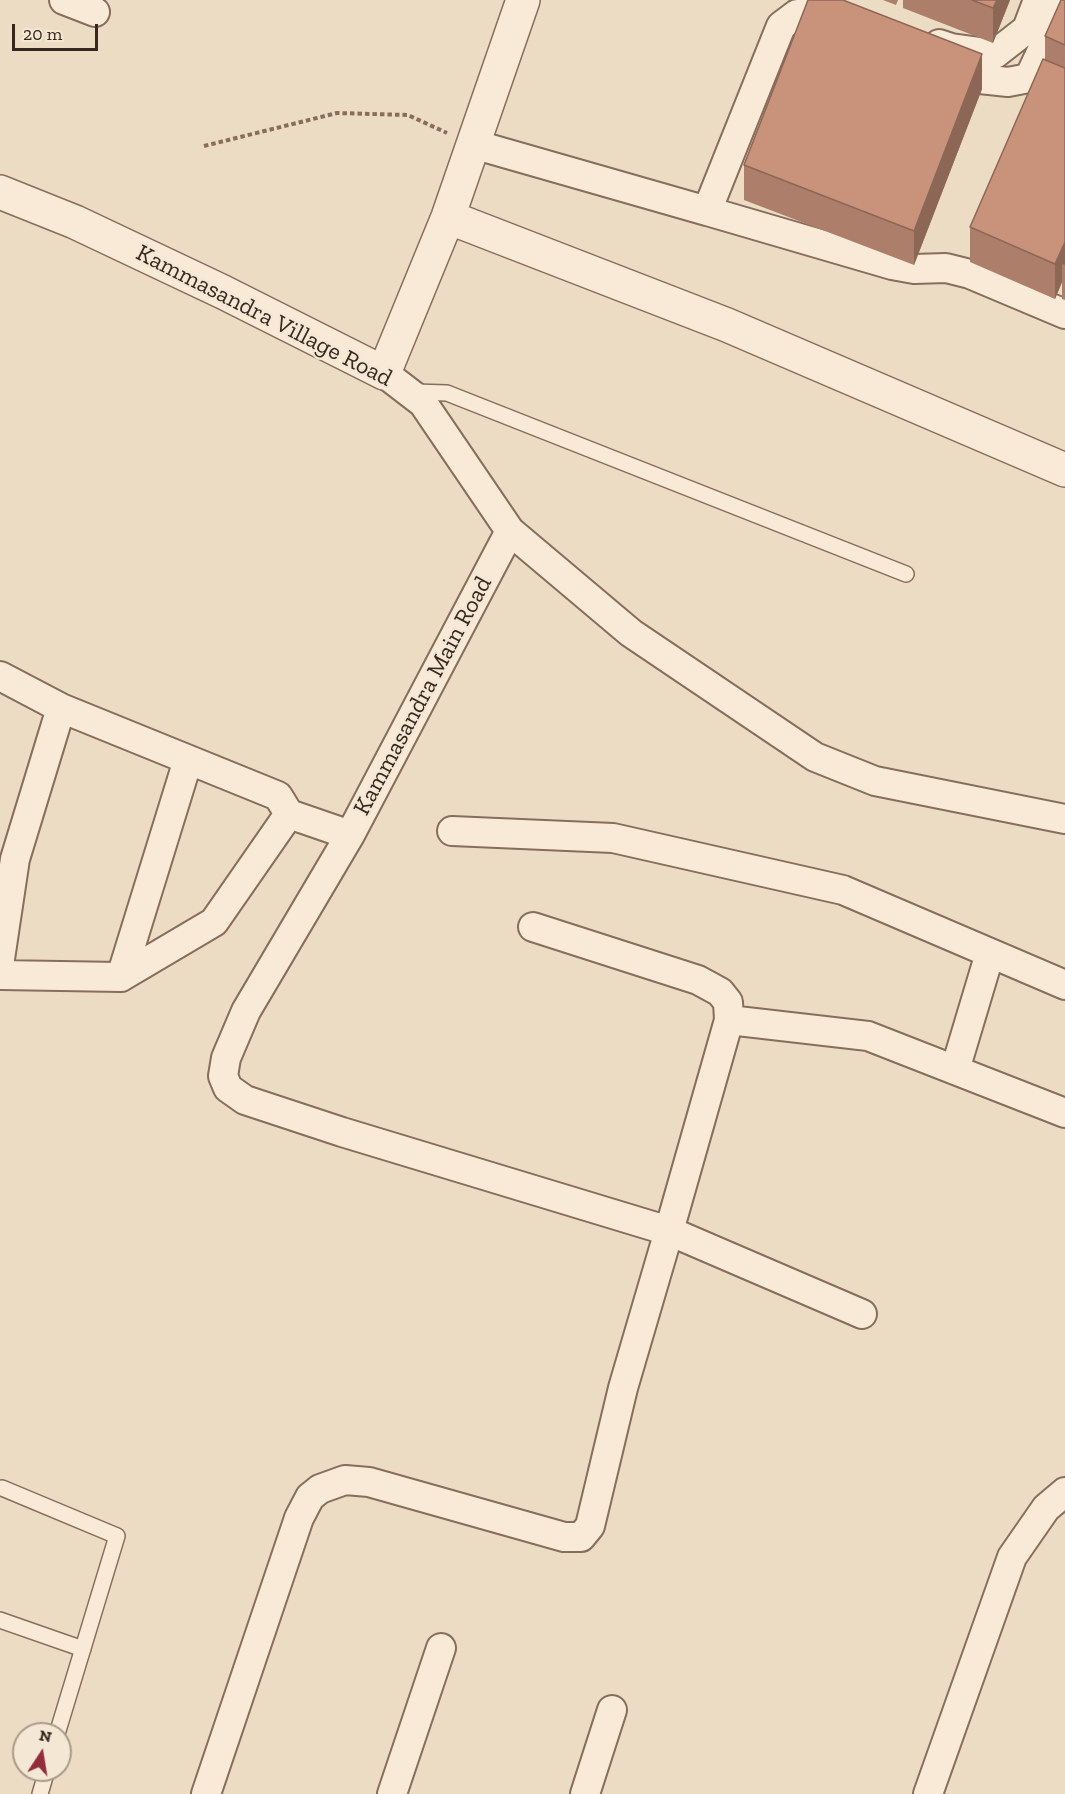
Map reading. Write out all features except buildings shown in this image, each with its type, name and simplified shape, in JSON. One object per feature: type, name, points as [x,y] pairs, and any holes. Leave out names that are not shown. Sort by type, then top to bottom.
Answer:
[{"type":"street","points":[[64,0],[95,12]]},
{"type":"street","points":[[1038,0],[1027,29],[995,54],[914,42],[980,79],[1008,82],[1029,78],[1056,89]]},
{"type":"street","points":[[384,373],[448,217],[521,1]]},
{"type":"street","points":[[1029,78],[1065,1]]},
{"type":"street","points":[[707,211],[782,26],[797,14],[854,13]]},
{"type":"street","points":[[473,144],[892,265],[914,269],[946,268],[970,274],[1065,314]]},
{"type":"street","name":"Kammasandra Village Road","points":[[0,192],[75,222],[223,291],[384,373],[423,402],[510,531],[631,633],[815,757],[875,781],[1065,819]]},
{"type":"street","points":[[448,217],[727,326],[1065,470]]},
{"type":"street","name":"Kammasandra Main Road","points":[[290,814],[350,835],[510,531]]},
{"type":"street","points":[[0,676],[61,708],[278,796],[290,814],[214,922],[122,977],[0,975]]},
{"type":"street","points":[[0,959],[15,859],[61,708]]},
{"type":"street","points":[[122,977],[188,760]]},
{"type":"street","points":[[452,831],[613,838],[843,890],[1065,985]]},
{"type":"street","points":[[350,835],[246,1011],[226,1058],[223,1076],[228,1088],[245,1100],[342,1132],[669,1231],[862,1314]]},
{"type":"street","points":[[206,1794],[299,1518],[310,1497],[320,1489],[345,1480],[369,1482],[564,1537],[581,1537],[590,1526],[622,1388],[729,1020],[728,1002],[720,992],[698,980],[533,927]]},
{"type":"street","points":[[955,1070],[990,953]]},
{"type":"street","points":[[729,1020],[868,1036],[1065,1113]]},
{"type":"street","points":[[928,1794],[1012,1557],[1046,1508],[1065,1492]]},
{"type":"street","points":[[392,1794],[441,1648]]},
{"type":"street","points":[[585,1794],[612,1710]]},
{"type":"lane","points":[[411,392],[447,393],[906,574]]},
{"type":"lane","points":[[2,1488],[117,1536],[61,1722]]},
{"type":"lane","points":[[0,1620],[83,1649]]},
{"type":"path","points":[[204,146],[337,113],[408,115],[473,144]]}]
